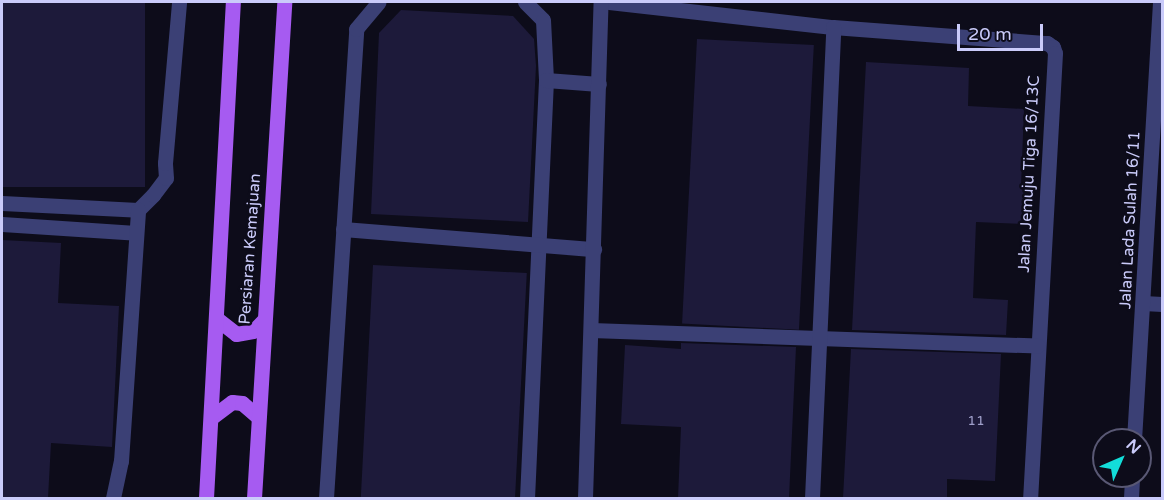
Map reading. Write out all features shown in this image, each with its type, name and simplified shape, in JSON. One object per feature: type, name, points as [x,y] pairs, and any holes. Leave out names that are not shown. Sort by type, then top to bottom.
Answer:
[{"type":"main road","name":"Persiaran Kemajuan","points":[[206,498],[233,2]]},
{"type":"main road","name":"Persiaran Kemajuan","points":[[254,498],[257,416],[284,2]]},
{"type":"main road","points":[[217,319],[236,334],[253,331],[263,321]]},
{"type":"main road","points":[[212,417],[232,402],[242,403],[257,416]]},
{"type":"street","points":[[114,498],[121,460],[138,210],[166,178],[165,163],[179,2]]},
{"type":"street","points":[[326,498],[356,29],[379,2]]},
{"type":"street","points":[[525,2],[543,20],[546,80],[527,498]]},
{"type":"street","points":[[585,498],[601,2]]},
{"type":"street","name":"Jalan Jemuju Tiga 16/13C","points":[[609,2],[833,27],[1047,43],[1053,47],[1055,53],[1030,498]]},
{"type":"street","name":"Jalan Lada Sulah 16/11","points":[[1135,428],[1159,91],[1160,2]]},
{"type":"street","points":[[812,498],[833,27]]},
{"type":"street","points":[[546,80],[599,84]]},
{"type":"street","points":[[2,203],[138,210]]},
{"type":"street","points":[[2,224],[136,233]]},
{"type":"street","points":[[343,229],[594,249]]},
{"type":"street","points":[[1143,303],[1162,304]]},
{"type":"street","points":[[591,330],[1038,346]]},
{"type":"building","points":[[2,2],[145,2],[145,187],[2,187]]},
{"type":"building","points":[[401,10],[513,16],[534,39],[536,66],[528,222],[371,214],[379,33]]},
{"type":"building","points":[[697,39],[814,45],[799,330],[682,324]]},
{"type":"building","points":[[866,62],[969,68],[968,106],[1024,109],[1021,186],[1024,186],[1023,224],[976,222],[973,298],[1008,300],[1006,335],[852,330]]},
{"type":"building","points":[[2,240],[61,243],[58,303],[119,306],[112,447],[51,443],[48,498],[2,497]]},
{"type":"building","points":[[373,265],[527,273],[515,498],[361,498]]},
{"type":"building","points":[[681,343],[796,347],[789,498],[678,498],[681,427],[621,424],[625,345],[681,349]]},
{"type":"building","points":[[851,349],[1001,354],[995,481],[947,479],[947,498],[843,498]]}]
